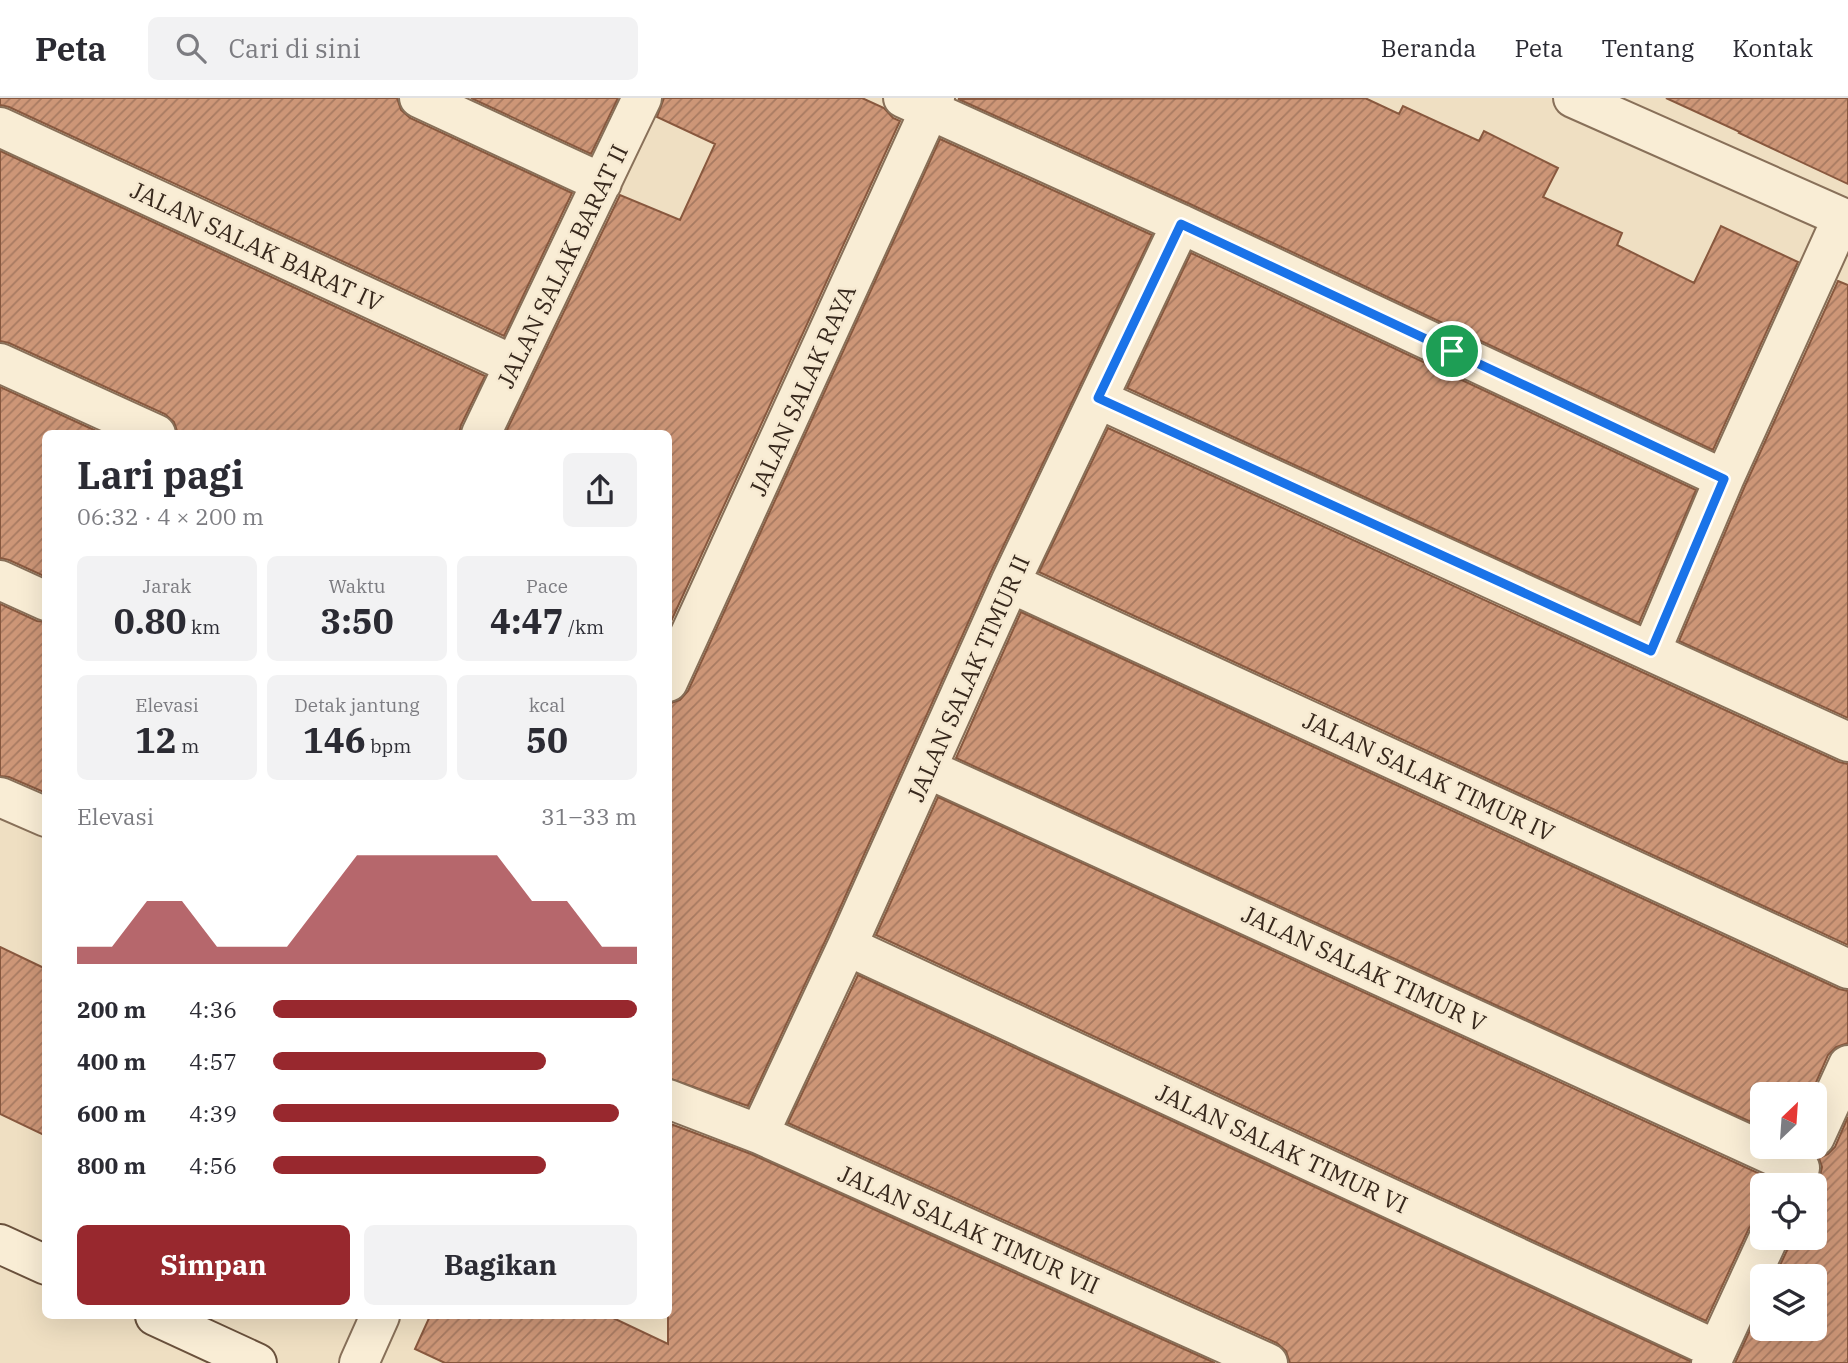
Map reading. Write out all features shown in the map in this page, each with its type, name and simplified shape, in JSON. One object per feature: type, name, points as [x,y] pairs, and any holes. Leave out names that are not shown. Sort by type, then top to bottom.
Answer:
[{"type":"street","points":[[419,98],[602,183]]},
{"type":"street","name":"JALAN SALAK BARAT II","points":[[483,430],[642,98]]},
{"type":"street","points":[[1573,98],[1845,219],[1724,479],[1651,651]]},
{"type":"street","points":[[922,102],[1724,479]]},
{"type":"street","name":"JALAN SALAK RAYA","points":[[672,673],[922,102]]},
{"type":"street","name":"JALAN SALAK BARAT IV","points":[[0,127],[514,365]]},
{"type":"street","name":"JALAN SALAK TIMUR II","points":[[759,1134],[928,769],[1010,583],[1181,224]]},
{"type":"street","points":[[0,363],[147,430]]},
{"type":"street","points":[[1098,398],[1848,742]]},
{"type":"street","points":[[0,580],[42,599]]},
{"type":"street","name":"JALAN SALAK TIMUR IV","points":[[1010,583],[1848,969]]},
{"type":"street","name":"JALAN SALAK TIMUR V","points":[[928,769],[1750,1135]]},
{"type":"street","points":[[0,797],[42,815]]},
{"type":"street","name":"JALAN SALAK TIMUR VI","points":[[847,946],[1714,1357]]},
{"type":"street","points":[[1827,1111],[1848,1065]]},
{"type":"street","name":"JALAN SALAK TIMUR VII","points":[[672,1101],[759,1134],[1268,1363]]},
{"type":"street","points":[[0,1244],[42,1263]]},
{"type":"street","points":[[1714,1357],[1763,1250]]},
{"type":"street","points":[[161,1319],[248,1361]]},
{"type":"street","points":[[359,1363],[379,1319]]},
{"type":"building","points":[[0,98],[397,98],[401,110],[410,118],[572,193],[504,336],[0,105]]},
{"type":"building","points":[[471,98],[618,98],[591,154]]},
{"type":"building","points":[[664,98],[862,98],[884,108],[900,121],[672,619],[672,430],[507,430],[620,195],[680,220],[715,144],[657,117]]},
{"type":"building","points":[[1365,98],[1399,114],[1403,106],[1479,141],[1484,131],[1558,168],[1543,197],[1622,233],[1617,245],[1694,283],[1721,226],[1798,262],[1713,450],[1190,204],[958,99]]},
{"type":"building","points":[[1666,98],[1848,98],[1848,184],[1740,132]]},
{"type":"building","points":[[940,139],[1152,235],[990,574],[748,1106],[672,1079],[672,703],[680,700],[688,691]]},
{"type":"building","points":[[0,151],[485,376],[460,430],[177,430],[174,422],[165,414],[0,341]]},
{"type":"building","points":[[1191,253],[1696,490],[1639,623],[1127,388]]},
{"type":"building","points":[[1838,281],[1848,285],[1848,718],[1679,641],[1744,488]]},
{"type":"building","points":[[0,387],[94,430],[42,430],[42,575],[0,558]]},
{"type":"building","points":[[1108,428],[1848,764],[1848,945],[1039,572]]},
{"type":"building","points":[[0,604],[42,622],[42,791],[9,777],[0,776]]},
{"type":"building","points":[[1021,612],[1848,991],[1848,1043],[1836,1047],[1828,1055],[1816,1082],[1750,1082],[1750,1122],[956,758]]},
{"type":"building","points":[[938,797],[1758,1173],[1750,1173],[1750,1227],[1706,1321],[876,935]]},
{"type":"building","points":[[0,947],[42,967],[42,1134],[0,1114]]},
{"type":"building","points":[[858,975],[1690,1361],[1290,1363],[1286,1351],[1277,1343],[788,1123]]},
{"type":"building","points":[[1848,1117],[1848,1363],[1735,1363],[1750,1330],[1750,1341],[1827,1341],[1827,1264],[1781,1264],[1787,1250],[1827,1250],[1827,1173],[1821,1173],[1819,1159],[1827,1159],[1827,1154],[1835,1147]]},
{"type":"building","points":[[672,1124],[751,1154],[1215,1363],[445,1363],[415,1349],[429,1319],[615,1319],[668,1344],[668,1319],[672,1319]]},
{"type":"route","points":[[1181,224],[1452,351],[1724,479],[1651,651],[1098,398],[1181,224]]}]
